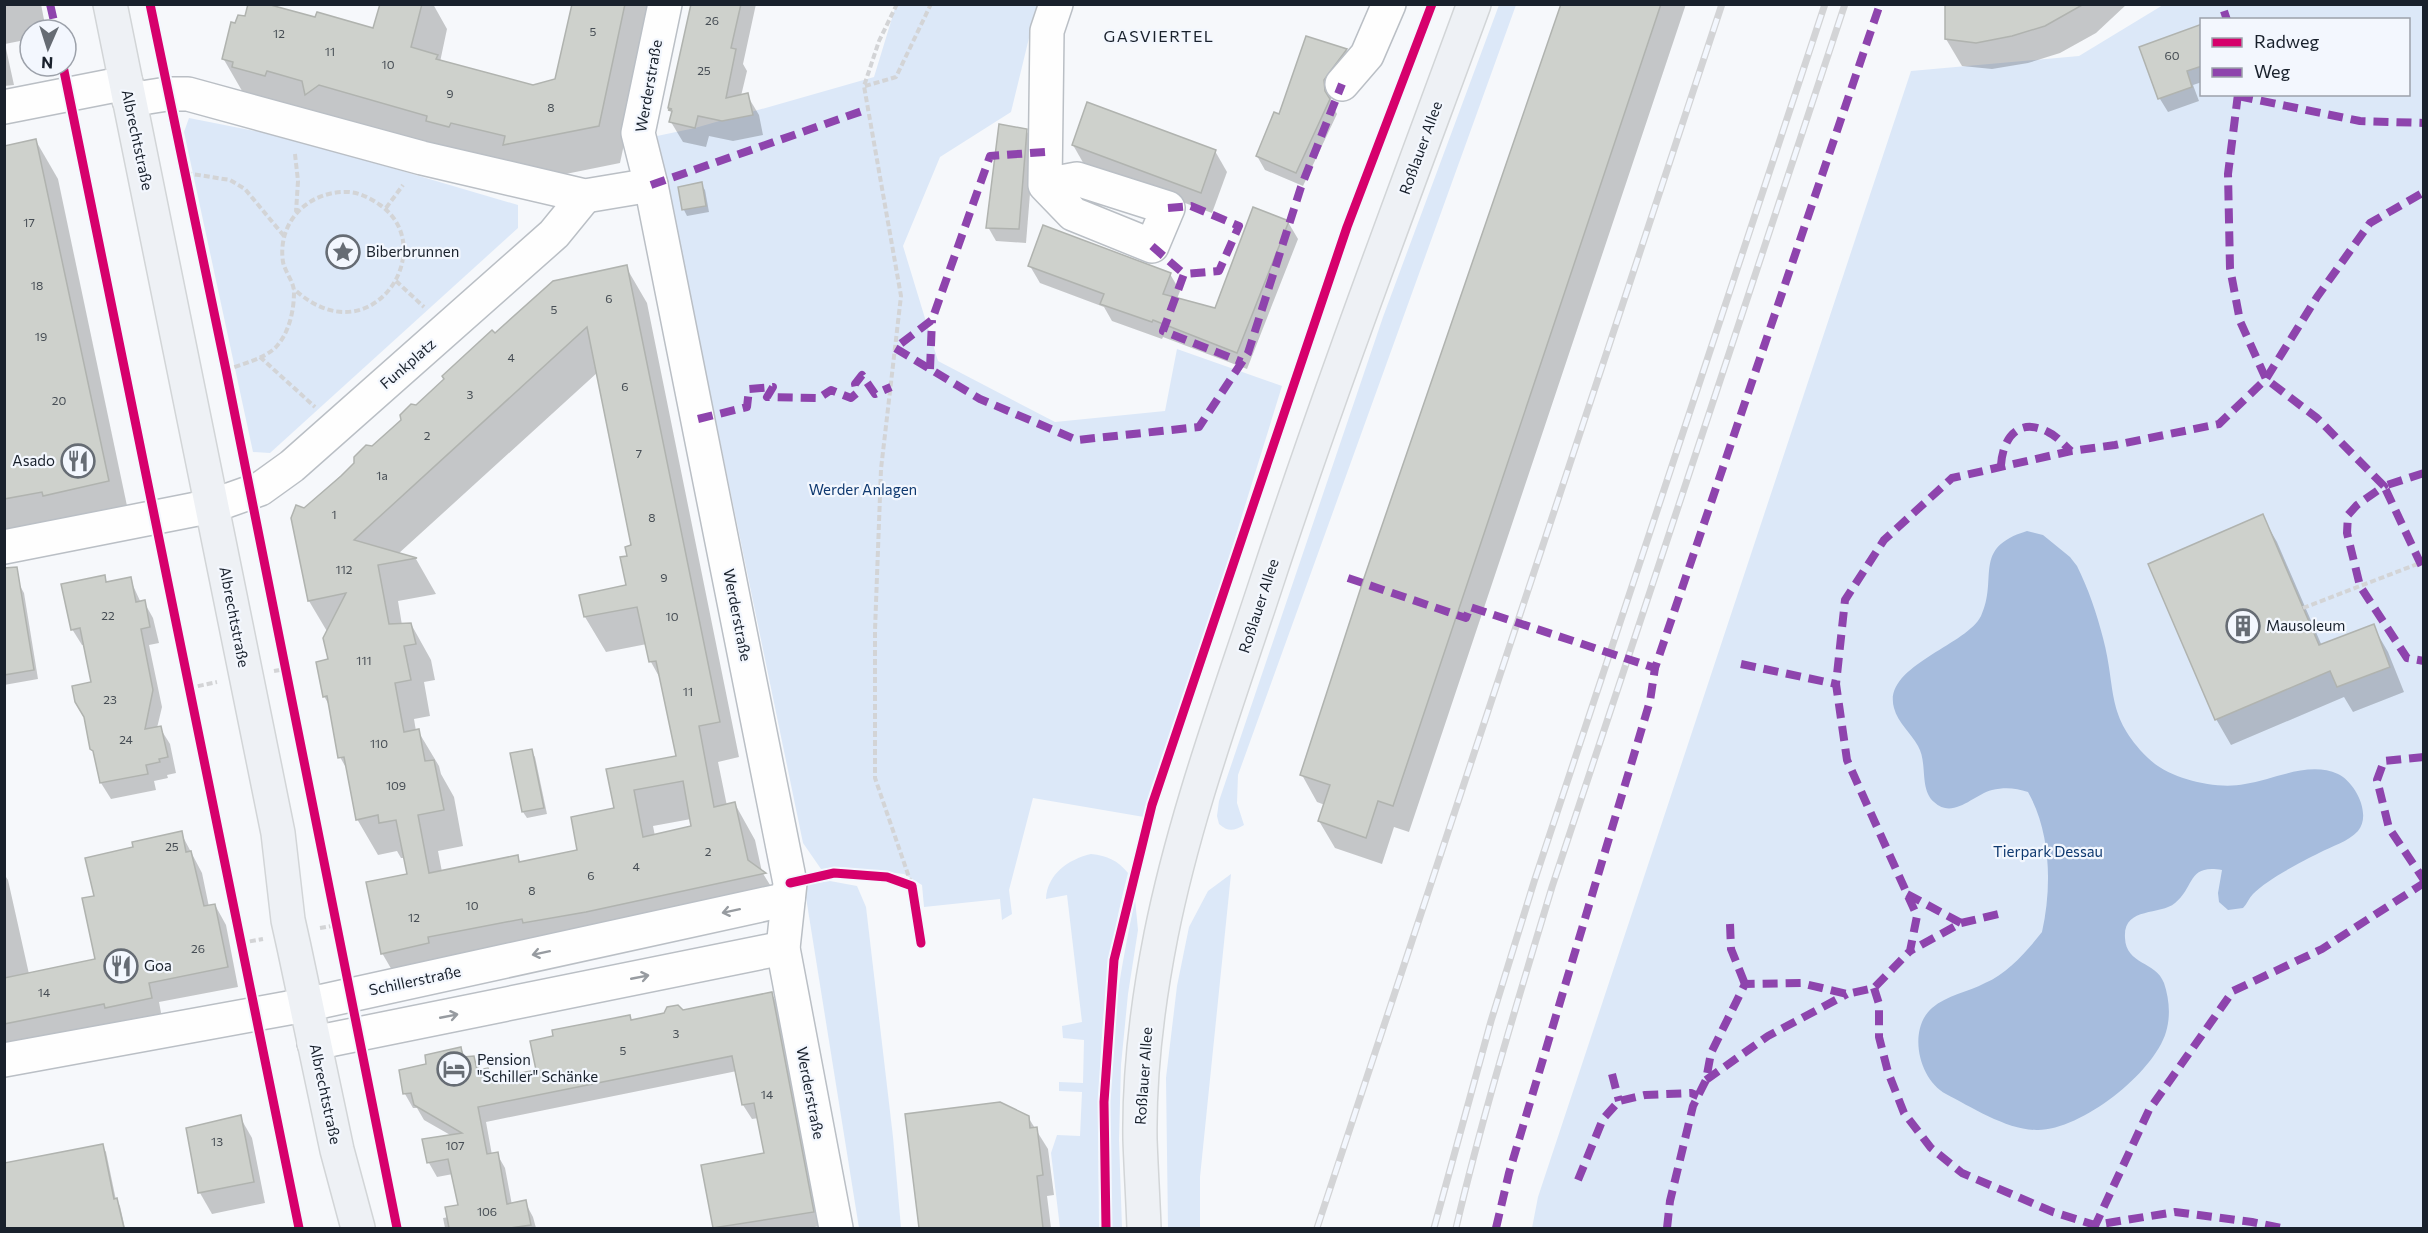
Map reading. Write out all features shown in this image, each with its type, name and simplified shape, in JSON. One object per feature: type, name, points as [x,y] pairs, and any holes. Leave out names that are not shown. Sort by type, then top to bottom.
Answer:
[{"type":"main road","name":"Albrechtstraße","points":[[110,4],[278,833],[288,920],[305,1005],[357,1228]]},
{"type":"main road","name":"Roßlauer Allee","points":[[1144,1228],[1140,1136],[1142,1079],[1159,946],[1181,848],[1280,542],[1353,333],[1474,4]]},
{"type":"street","name":"Werderstraße","points":[[664,4],[638,133],[651,185],[790,883],[783,948],[836,1228]]},
{"type":"street","points":[[1045,186],[1047,31],[1056,4]]},
{"type":"street","points":[[1342,84],[1366,55],[1389,4]]},
{"type":"street","points":[[4,107],[128,92],[188,94],[422,158],[585,196],[651,185]]},
{"type":"street","name":"Funkplatz","points":[[4,547],[212,506],[261,489],[292,466],[448,330],[554,234],[585,196]]},
{"type":"street","name":"Schillerstraße","points":[[4,1060],[305,1005],[788,899]]},
{"type":"street","points":[[314,1043],[783,948]]},
{"type":"path","points":[[897,4],[879,41],[864,86],[901,296],[881,469],[875,630],[875,778],[912,886]]},
{"type":"path","points":[[864,86],[896,77],[931,4]]},
{"type":"path","points":[[293,122],[297,182],[296,213]]},
{"type":"path","points":[[186,173],[230,180],[245,189],[284,236]]},
{"type":"path","points":[[350,191],[369,197],[386,208],[397,224],[403,243],[403,263],[396,281],[384,297],[367,308],[347,312],[327,311],[309,303],[294,289],[283,264],[284,236],[296,213],[311,200],[330,192],[350,191]]},
{"type":"path","points":[[226,370],[260,357],[275,348],[290,323],[294,289]]},
{"type":"path","points":[[260,357],[336,426]]},
{"type":"path","points":[[2303,608],[2420,563]]},
{"type":"green space","name":"Werder Anlagen","points":[[896,5],[1037,5],[1011,112],[940,157],[903,246],[938,361],[1055,422],[1165,411],[1177,349],[1282,386],[1219,590],[1144,817],[1033,798],[1009,890],[1012,914],[1002,920],[1000,899],[924,907],[922,885],[904,874],[840,867],[821,869],[803,843],[657,136],[695,128],[874,77]]},
{"type":"green space","points":[[1499,5],[1516,5],[1238,775],[1237,803],[1244,825],[1228,829],[1219,824],[1217,816],[1219,801],[1383,317]]},
{"type":"green space","name":"Tierpark Dessau","points":[[2163,5],[2423,5],[2423,1228],[1532,1228],[1538,1197],[1911,71],[2079,56]]},
{"type":"green space","points":[[189,118],[290,138],[518,205],[518,228],[270,453],[253,452],[184,132]]},
{"type":"green space","points":[[1091,854],[1112,859],[1128,873],[1110,962],[1104,1006],[1099,1093],[1099,1228],[1060,1228],[1051,1153],[1057,1135],[1080,1136],[1082,1092],[1059,1091],[1059,1082],[1083,1083],[1084,1040],[1063,1038],[1062,1026],[1082,1022],[1067,895],[1046,899],[1050,882],[1061,869]]},
{"type":"green space","points":[[1231,874],[1200,1177],[1200,1228],[1168,1228],[1166,1078],[1177,986],[1189,927],[1208,891]]},
{"type":"green space","points":[[830,881],[857,886],[866,907],[893,1137],[901,1228],[859,1228],[804,885]]},
{"type":"green space","points":[[1135,899],[1138,930],[1128,994],[1121,1065],[1119,1140],[1122,1228],[1111,1228],[1110,1116],[1113,1030]]},
{"type":"water","points":[[2027,531],[2043,535],[2070,557],[2077,566],[2101,629],[2119,715],[2134,743],[2148,758],[2168,772],[2180,777],[2221,785],[2245,784],[2304,770],[2327,770],[2338,774],[2350,784],[2360,799],[2363,816],[2362,824],[2354,835],[2275,877],[2253,894],[2243,908],[2228,910],[2219,902],[2218,893],[2222,870],[2211,869],[2197,874],[2175,903],[2136,916],[2130,921],[2126,928],[2125,938],[2130,953],[2155,970],[2164,983],[2167,995],[2168,1019],[2166,1032],[2159,1048],[2132,1081],[2094,1110],[2055,1127],[2038,1130],[2015,1127],[1946,1094],[1929,1078],[1919,1054],[1918,1041],[1924,1017],[1932,1008],[2002,973],[2042,932],[2048,879],[2045,842],[2036,808],[2028,792],[2006,788],[1992,790],[1963,805],[1941,807],[1929,797],[1921,753],[1894,708],[1894,693],[1900,680],[1912,668],[1972,627],[1981,616],[1986,602],[1993,555],[1999,546],[2010,538]]},
{"type":"building","points":[[248,4],[267,4],[315,17],[317,12],[373,28],[380,4],[422,4],[411,47],[438,55],[436,59],[533,85],[555,79],[572,4],[625,4],[599,126],[503,145],[505,136],[451,123],[449,127],[426,121],[427,116],[319,85],[305,95],[302,81],[267,71],[265,76],[232,67],[233,62],[222,59],[231,22],[235,23],[238,15],[245,16]]},
{"type":"building","points":[[691,4],[741,4],[731,48],[736,49],[726,98],[748,93],[753,115],[722,121],[698,116],[695,128],[669,122],[672,111],[668,110],[672,109],[668,108]]},
{"type":"building","points":[[1561,4],[1661,4],[1393,806],[1378,801],[1366,838],[1318,821],[1330,785],[1300,775],[1364,578]]},
{"type":"building","points":[[1945,4],[2084,4],[2045,26],[2012,36],[1976,43],[1945,39]]},
{"type":"building","points":[[2200,25],[2200,67],[2187,71],[2192,87],[2158,99],[2139,47]]},
{"type":"building","points":[[1306,36],[1347,49],[1324,80],[1325,91],[1330,99],[1296,173],[1256,156],[1274,112],[1279,114]]},
{"type":"building","points":[[1087,102],[1216,150],[1201,193],[1072,145]]},
{"type":"building","points":[[999,124],[1027,129],[1019,229],[986,228]]},
{"type":"building","points":[[36,139],[109,481],[43,496],[42,492],[4,499],[4,146]]},
{"type":"building","points":[[702,182],[706,206],[682,210],[678,187]]},
{"type":"building","points":[[1253,207],[1289,221],[1237,353],[1153,320],[1152,322],[1100,304],[1104,294],[1028,266],[1043,225],[1171,273],[1163,294],[1215,308]]},
{"type":"building","points":[[627,265],[720,722],[699,726],[714,807],[735,802],[748,860],[766,873],[586,912],[523,923],[522,919],[428,937],[429,943],[381,954],[366,882],[407,874],[396,820],[379,823],[378,815],[356,820],[344,757],[338,758],[327,696],[323,697],[316,662],[328,659],[323,638],[346,593],[308,601],[291,518],[296,505],[304,508],[341,476],[354,463],[354,457],[366,445],[372,446],[401,420],[400,415],[411,404],[416,405],[444,379],[442,376],[492,330],[495,333],[553,281]],"holes":[[[587,327],[631,545],[625,547],[627,556],[620,557],[626,585],[579,595],[584,617],[637,607],[649,662],[656,661],[676,756],[606,769],[614,808],[571,817],[577,850],[519,862],[518,855],[429,873],[418,815],[444,810],[434,760],[425,761],[419,729],[404,732],[395,683],[411,680],[404,646],[416,644],[411,623],[389,624],[378,565],[417,558],[354,540]],[[683,781],[691,826],[643,837],[634,790]]]},
{"type":"building","name":"Mausoleum","points":[[2263,514],[2319,645],[2374,624],[2390,667],[2337,687],[2330,671],[2215,720],[2148,564]]},
{"type":"building","points":[[17,567],[34,670],[4,675],[4,568]]},
{"type":"building","points":[[105,575],[106,582],[131,577],[136,602],[145,600],[150,627],[141,629],[153,690],[145,729],[161,726],[168,757],[159,759],[160,762],[146,765],[148,774],[100,783],[84,717],[75,702],[72,686],[91,682],[80,628],[71,630],[61,584]]},
{"type":"building","points":[[532,749],[544,808],[522,812],[510,753]]},
{"type":"building","points":[[182,831],[186,852],[191,851],[204,906],[215,904],[228,967],[149,983],[152,998],[105,1008],[104,1004],[4,1024],[4,978],[95,959],[82,898],[94,896],[85,858],[133,847],[132,842]]},
{"type":"building","points":[[772,992],[814,1212],[713,1228],[701,1165],[764,1153],[754,1103],[742,1105],[732,1056],[478,1107],[487,1154],[498,1152],[507,1204],[526,1200],[531,1225],[510,1228],[449,1228],[445,1207],[458,1205],[448,1159],[427,1163],[422,1139],[462,1133],[414,1105],[411,1093],[403,1094],[399,1070],[426,1064],[425,1055],[461,1047],[463,1057],[474,1056],[477,1070],[488,1068],[490,1079],[536,1070],[530,1041],[553,1036],[552,1030],[630,1015],[631,1020],[664,1013],[667,1007],[678,1005],[683,1010]]},
{"type":"building","points":[[1000,1102],[1029,1116],[1030,1128],[1037,1127],[1043,1175],[1037,1176],[1043,1228],[919,1228],[905,1114]]},
{"type":"building","points":[[241,1115],[254,1182],[198,1193],[186,1128]]},
{"type":"building","points":[[103,1144],[114,1199],[117,1198],[124,1228],[4,1228],[4,1163]]},
{"type":"railway","points":[[1317,1228],[1722,4]]},
{"type":"railway","points":[[1434,1228],[1491,1021],[1534,882],[1825,4]]},
{"type":"railway","points":[[1456,1228],[1489,1099],[1552,887],[1845,4]]},
{"type":"marked path","points":[[50,4],[53,18]]},
{"type":"marked path","points":[[1348,578],[1466,618],[1470,607],[1655,668],[1880,4]]},
{"type":"marked path","points":[[2224,11],[2226,18]]},
{"type":"marked path","points":[[1045,152],[990,156],[932,320],[895,348],[980,399],[1077,440],[1199,427],[1248,353],[1301,187],[1342,84]]},
{"type":"marked path","points":[[2238,96],[2228,174],[2230,268],[2240,321],[2266,379],[2317,418],[2384,486],[2357,505],[2348,515],[2347,533],[2360,586],[2407,658],[2424,661]]},
{"type":"marked path","points":[[2238,96],[2360,121],[2424,123]]},
{"type":"marked path","points":[[651,185],[868,109]]},
{"type":"marked path","points":[[1667,1228],[1670,1201],[1693,1106],[1706,1080],[1711,1053],[1745,984],[1801,983],[1847,994],[1874,988],[1910,951],[1917,916],[1847,760],[1836,684],[1845,600],[1884,540],[1952,478],[2071,451],[2115,445],[2219,424],[2266,379],[2317,297],[2370,223],[2424,192]]},
{"type":"marked path","points":[[1168,208],[1191,206],[1239,226],[1219,271],[1184,274],[1163,331],[1242,362]]},
{"type":"marked path","points":[[1152,246],[1184,274]]},
{"type":"marked path","points":[[930,369],[932,320]]},
{"type":"marked path","points":[[698,419],[747,407],[749,389],[773,387],[767,397],[819,398],[831,390],[851,398],[857,393],[855,384],[862,375],[875,394],[891,387]]},
{"type":"marked path","points":[[2001,465],[2002,455],[2009,438],[2021,428],[2038,428],[2057,438],[2071,451]]},
{"type":"marked path","points":[[2424,473],[2384,486],[2424,571]]},
{"type":"marked path","points":[[1741,664],[1836,684]]},
{"type":"marked path","points":[[1496,1228],[1509,1173],[1650,701],[1655,668]]},
{"type":"marked path","points":[[2424,757],[2384,761],[2377,780],[2389,828],[2424,880]]},
{"type":"marked path","points":[[2094,1228],[2149,1110],[2233,991],[2322,949],[2424,883]]},
{"type":"marked path","points":[[1907,894],[1961,923],[1910,951]]},
{"type":"marked path","points":[[1961,923],[2003,913]]},
{"type":"marked path","points":[[1730,924],[1731,949],[1745,984]]},
{"type":"marked path","points":[[1874,988],[1879,1004],[1879,1037],[1888,1072],[1904,1113],[1931,1148],[1962,1173],[2053,1212],[2095,1225],[2175,1212],[2281,1228]]},
{"type":"marked path","points":[[1706,1080],[1768,1036],[1847,994]]},
{"type":"marked path","points":[[1612,1074],[1619,1101]]},
{"type":"marked path","points":[[1578,1180],[1603,1119],[1619,1101],[1645,1095],[1691,1093],[1698,1096]]},
{"type":"cycle path","points":[[150,4],[226,370],[397,1228]]},
{"type":"cycle path","points":[[1106,1228],[1104,1102],[1114,960],[1152,805],[1347,227],[1432,4]]},
{"type":"cycle path","points":[[65,78],[299,1228]]},
{"type":"cycle path","points":[[790,883],[834,873],[887,877],[912,886],[921,943]]},
{"type":"place","name":"Biberbrunnen","points":[[343,252]]},
{"type":"place","name":"Asado","points":[[78,461]]},
{"type":"place","name":"Mausoleum","points":[[2243,626]]},
{"type":"place","name":"Goa","points":[[121,966]]},
{"type":"place","name":"Pension \"Schiller\" Schänke","points":[[454,1069]]},
{"type":"district","name":"GASVIERTEL","points":[[1159,36]]}]
